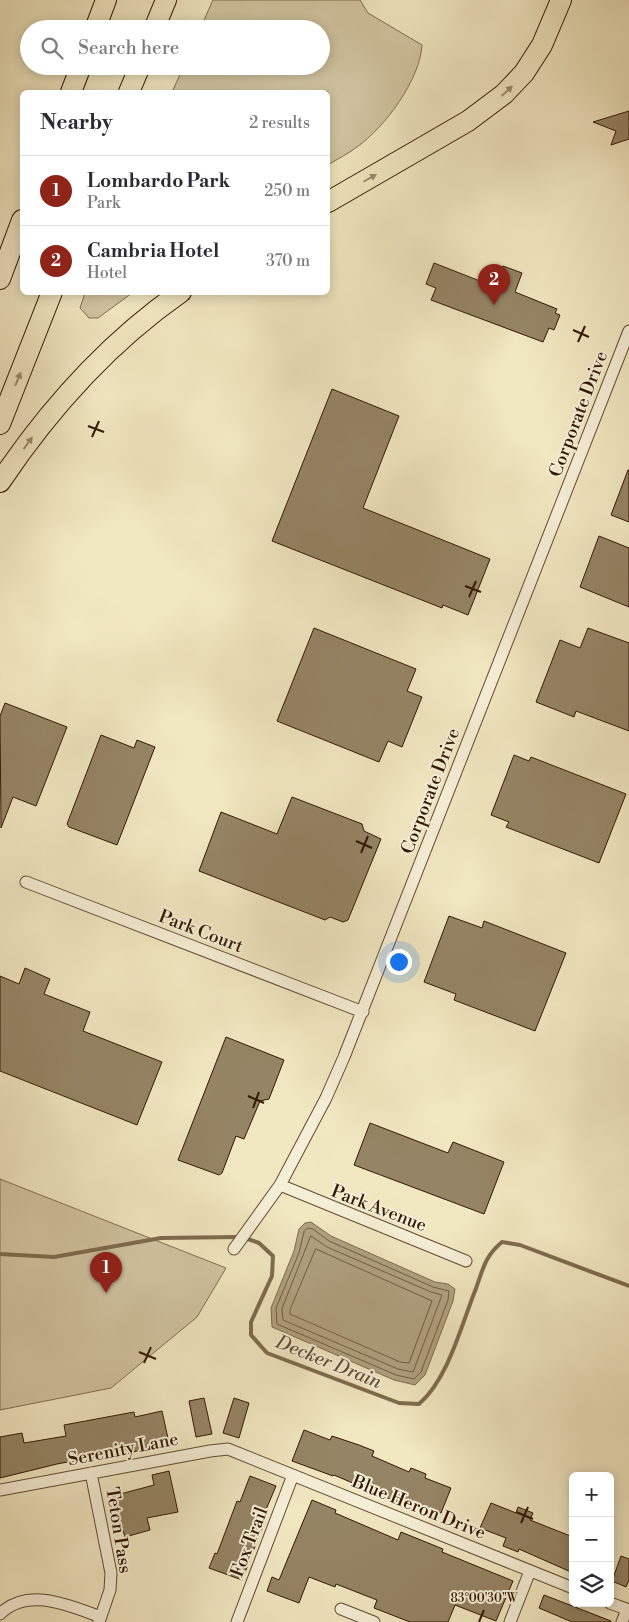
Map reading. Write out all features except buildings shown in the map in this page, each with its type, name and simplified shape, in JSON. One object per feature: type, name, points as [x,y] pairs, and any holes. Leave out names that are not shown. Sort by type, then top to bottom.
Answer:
[{"type":"highway","points":[[98,20],[106,0]]},
{"type":"highway","points":[[158,20],[166,0]]},
{"type":"highway","points":[[330,201],[468,120],[504,94],[524,73],[542,45],[561,0]]},
{"type":"highway","points":[[72,90],[78,75]]},
{"type":"highway","points":[[130,90],[136,75]]},
{"type":"highway","points":[[0,279],[20,225]]},
{"type":"highway","points":[[0,424],[51,295]]},
{"type":"highway","points":[[0,482],[52,413],[95,363],[131,331],[177,295]]},
{"type":"street","name":"Corporate Drive","points":[[234,1249],[280,1186],[326,1098],[363,1012],[629,331]]},
{"type":"street","name":"Park Court","points":[[26,882],[363,1012]]},
{"type":"street","name":"Park Avenue","points":[[280,1186],[466,1261]]},
{"type":"street","name":"Serenity Lane","points":[[0,1490],[210,1451],[228,1449],[251,1458]]},
{"type":"street","name":"Blue Heron Drive","points":[[251,1458],[569,1586]]},
{"type":"street","name":"Teton Pass","points":[[92,1473],[111,1573],[110,1590],[100,1619]]},
{"type":"street","name":"Fox Trail","points":[[237,1622],[293,1475]]},
{"type":"street","points":[[510,1622],[530,1571]]},
{"type":"street","points":[[0,1614],[6,1608],[22,1601],[40,1599],[100,1619]]},
{"type":"street","points":[[614,1605],[628,1610],[622,1622]]},
{"type":"street","points":[[342,1609],[374,1622]]},
{"type":"shaded area","points":[[213,0],[360,0],[368,13],[422,45],[420,59],[408,87],[379,128],[357,147],[330,164],[330,90],[173,90],[180,75],[330,75],[330,20],[204,20]]},
{"type":"shaded area","points":[[84,295],[129,295],[98,318],[89,318],[80,308]]},
{"type":"shaded area","points":[[0,1179],[226,1268],[197,1317],[111,1388],[0,1410]]},
{"type":"water","points":[[311,1222],[331,1236],[435,1282],[448,1284],[455,1289],[453,1301],[425,1375],[415,1385],[394,1380],[272,1327],[271,1308],[294,1251],[299,1229],[305,1223]]},
{"type":"waterway","name":"Decker Drain","points":[[0,1254],[54,1257],[161,1238],[239,1237]]},
{"type":"waterway","name":"Decker Drain","points":[[245,1238],[259,1243],[273,1256],[272,1276],[251,1322],[251,1335],[267,1353],[399,1403],[419,1404],[438,1381],[453,1351],[485,1264],[491,1253],[502,1242],[520,1245],[629,1286]]},
{"type":"place","name":"Cambria Hotel","points":[[494,305]]},
{"type":"place","name":"Lombardo Park","points":[[106,1293]]}]
